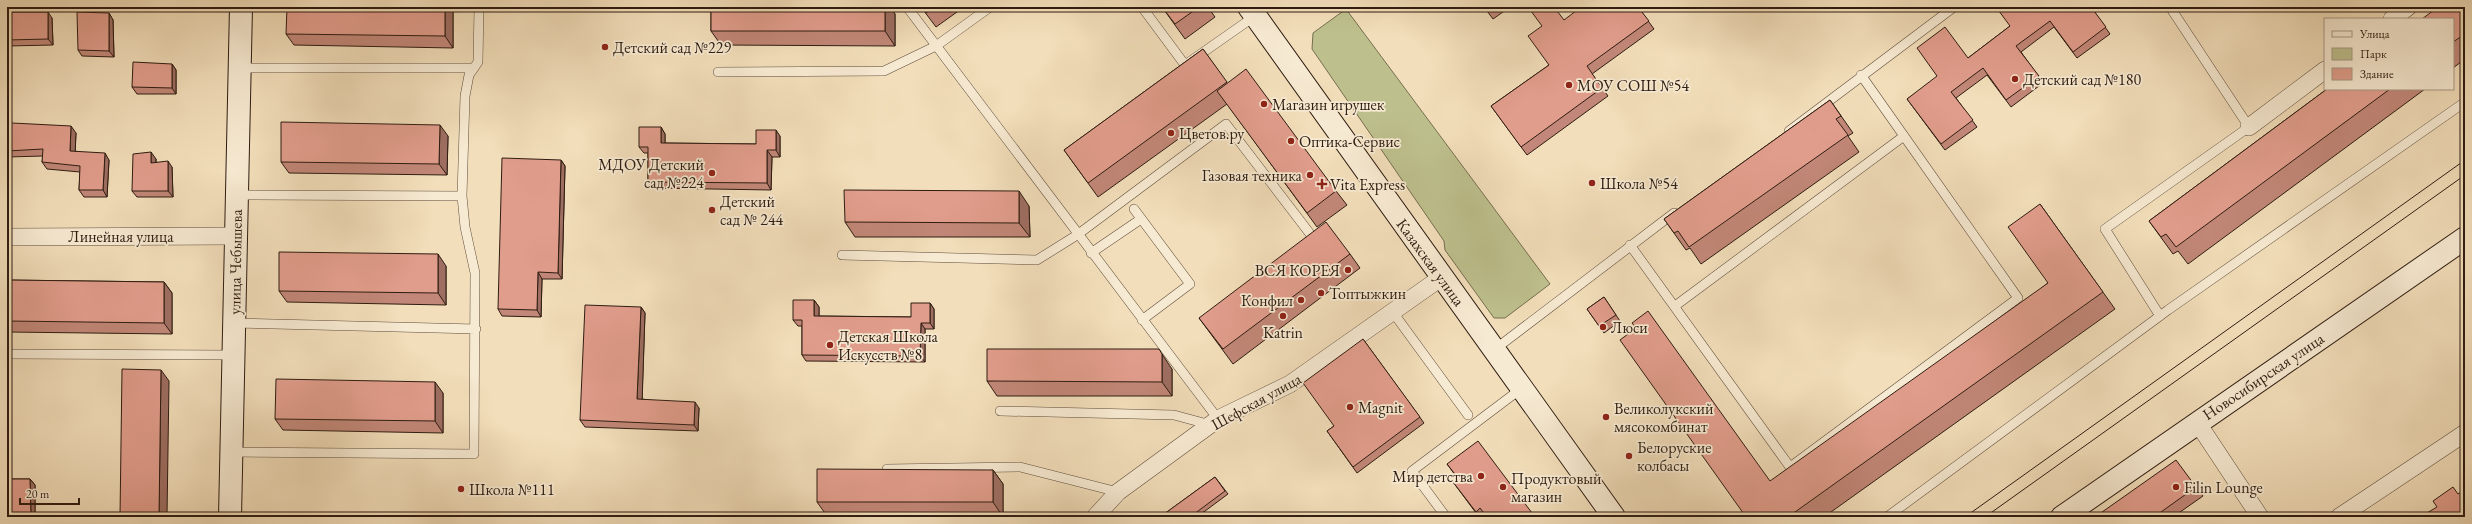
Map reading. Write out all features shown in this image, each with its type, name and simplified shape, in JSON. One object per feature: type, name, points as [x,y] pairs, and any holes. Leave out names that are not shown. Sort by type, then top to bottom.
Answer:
[{"type":"street","name":"улица Чебышева","points":[[230,517],[241,7]]},
{"type":"street","points":[[2393,18],[2408,7]]},
{"type":"street","name":"Казахская улица","points":[[1251,10],[1614,517]]},
{"type":"street","points":[[2249,128],[2324,71]]},
{"type":"street","name":"Линейная улица","points":[[7,237],[236,236]]},
{"type":"street","name":"Новосибирская улица","points":[[2062,517],[2197,422],[2465,238]]},
{"type":"street","name":"Шефская улица","points":[[1095,517],[1118,492],[1214,422],[1290,384],[1442,277]]},
{"type":"street","points":[[2197,422],[2260,517]]},
{"type":"street","points":[[2339,517],[2465,433]]},
{"type":"lane","points":[[232,452],[474,454],[476,329],[475,273],[465,228],[462,196],[465,96],[469,75],[478,62],[479,7]]},
{"type":"lane","points":[[907,7],[1142,320],[1214,422]]},
{"type":"lane","points":[[718,72],[884,71],[936,46],[990,7]]},
{"type":"lane","points":[[1142,7],[1185,65],[1251,10]]},
{"type":"lane","points":[[1784,134],[1954,7]]},
{"type":"lane","points":[[2160,316],[2105,229],[2249,128],[2170,7]]},
{"type":"lane","points":[[240,68],[474,68]]},
{"type":"lane","points":[[1630,245],[1790,467],[2018,298],[1861,75]]},
{"type":"lane","points":[[1887,517],[2160,316],[2465,102]]},
{"type":"lane","points":[[842,254],[1037,260],[1077,235],[1226,124],[1314,239]]},
{"type":"lane","points":[[1675,306],[1904,136]]},
{"type":"lane","points":[[236,195],[462,196]]},
{"type":"lane","points":[[1494,350],[1630,245],[1682,207]]},
{"type":"lane","points":[[1134,209],[1190,284],[1142,320]]},
{"type":"lane","points":[[1091,252],[1141,219]]},
{"type":"lane","points":[[1392,311],[1468,415]]},
{"type":"lane","points":[[234,323],[476,329]]},
{"type":"lane","points":[[7,354],[233,355]]},
{"type":"lane","points":[[1446,517],[1412,471],[1522,388]]},
{"type":"lane","points":[[1000,411],[1174,415],[1214,422]]},
{"type":"lane","points":[[876,470],[1020,467],[1118,492]]},
{"type":"green space","points":[[1346,9],[1550,284],[1505,318],[1494,318],[1445,250],[1444,241],[1312,49],[1313,33]]},
{"type":"building","points":[[287,7],[445,7],[445,36],[286,34]]},
{"type":"building","points":[[711,7],[885,7],[885,31],[711,31]]},
{"type":"building","points":[[922,7],[934,7],[926,13]]},
{"type":"building","points":[[1162,7],[1199,7],[1175,24]]},
{"type":"building","points":[[1484,7],[1493,7],[1487,11]]},
{"type":"building","name":"МОУ СОШ №54","points":[[1528,7],[1554,7],[1564,20],[1581,7],[1638,7],[1649,21],[1587,66],[1602,88],[1521,147],[1491,106],[1549,65],[1528,36],[1542,26]]},
{"type":"building","name":"Детский сад №180","points":[[1996,7],[2091,7],[2106,27],[2073,52],[2050,21],[2016,46],[2039,76],[2006,100],[1983,68],[1951,92],[1973,120],[1941,144],[1907,99],[1937,76],[1917,48],[1945,27],[1968,58],[2010,26]]},
{"type":"building","points":[[2438,7],[2465,7],[2465,34],[2454,41],[2454,18],[2423,18]]},
{"type":"building","points":[[7,12],[48,12],[48,39],[7,40]]},
{"type":"building","points":[[77,12],[109,13],[109,51],[78,50]]},
{"type":"building","points":[[1203,49],[1227,82],[1088,183],[1064,150]]},
{"type":"building","points":[[133,62],[172,64],[172,88],[132,87]]},
{"type":"building","points":[[1246,69],[1336,191],[1307,213],[1217,91]]},
{"type":"building","points":[[2326,90],[2389,90],[2176,247],[2166,234],[2161,237],[2149,221]]},
{"type":"building","points":[[1830,100],[1841,116],[1836,119],[1848,135],[1689,247],[1678,231],[1674,233],[1664,219]]},
{"type":"building","points":[[281,122],[440,125],[439,164],[281,162]]},
{"type":"building","points":[[7,124],[71,126],[70,151],[105,153],[103,190],[79,190],[80,166],[42,162],[43,149],[7,151]]},
{"type":"building","name":"МДОУ Детский сад №224","points":[[639,127],[661,127],[661,143],[756,144],[756,130],[776,130],[776,150],[767,150],[767,183],[648,182],[648,147],[639,147]]},
{"type":"building","points":[[151,152],[151,163],[168,161],[168,191],[132,191],[133,154]]},
{"type":"building","points":[[502,158],[561,160],[558,273],[538,272],[537,310],[498,309]]},
{"type":"building","points":[[844,190],[1019,191],[1019,223],[845,222]]},
{"type":"building","points":[[2040,204],[2103,292],[1788,517],[1746,517],[1620,340],[1636,328],[1632,323],[1648,311],[1770,481],[2048,283],[2008,227]]},
{"type":"building","points":[[1326,222],[1350,254],[1223,349],[1199,318]]},
{"type":"building","points":[[279,252],[438,254],[438,293],[279,291]]},
{"type":"building","points":[[7,280],[164,282],[164,323],[7,321]]},
{"type":"building","points":[[1604,297],[1616,315],[1599,326],[1587,309]]},
{"type":"building","points":[[793,300],[814,300],[814,316],[911,317],[911,303],[930,303],[930,323],[921,323],[920,356],[802,355],[802,320],[793,320]]},
{"type":"building","points":[[585,305],[641,307],[637,399],[695,402],[694,425],[580,420]]},
{"type":"building","points":[[1363,339],[1420,417],[1353,467],[1327,431],[1334,426],[1303,383]]},
{"type":"building","points":[[987,349],[1159,349],[1162,354],[1162,382],[987,381]]},
{"type":"building","points":[[122,369],[161,370],[159,517],[120,517]]},
{"type":"building","points":[[276,379],[435,382],[435,421],[275,419]]},
{"type":"building","points":[[1478,441],[1535,517],[1487,517],[1480,508],[1476,512],[1453,482],[1458,478],[1447,464]]},
{"type":"building","points":[[2176,460],[2196,487],[2154,517],[2095,517]]},
{"type":"building","points":[[817,469],[993,470],[993,502],[817,502]]},
{"type":"building","points":[[1215,477],[1225,491],[1190,517],[1160,517]]},
{"type":"building","points":[[7,479],[30,479],[31,516],[7,516]]},
{"type":"building","points":[[2453,487],[2458,494],[2465,489],[2465,517],[2420,517],[2437,507],[2433,501]]},
{"type":"tram line","points":[[1965,517],[2465,160]]},
{"type":"tram line","points":[[1985,517],[2465,175]]},
{"type":"place","name":"Детский сад №229","points":[[605,47]]},
{"type":"place","name":"Детский сад №180","points":[[2015,79]]},
{"type":"place","name":"МОУ СОШ №54","points":[[1569,85]]},
{"type":"place","name":"Магазин игрушек","points":[[1264,104]]},
{"type":"place","name":"Цветов.ру","points":[[1171,133]]},
{"type":"place","name":"Оптика-Сервис","points":[[1291,141]]},
{"type":"place","name":"МДОУ Детский сад №224","points":[[712,173]]},
{"type":"place","name":"Газовая техника","points":[[1310,175]]},
{"type":"place","name":"Школа №54","points":[[1592,183]]},
{"type":"place","name":"Vita Express","points":[[1322,184]]},
{"type":"place","name":"Детский сад № 244","points":[[712,210]]},
{"type":"place","name":"ВСЯ КОРЕЯ","points":[[1348,270]]},
{"type":"place","name":"Топтыжкин","points":[[1321,293]]},
{"type":"place","name":"Конфил","points":[[1301,300]]},
{"type":"place","name":"Katrin","points":[[1283,316]]},
{"type":"place","name":"Люси","points":[[1603,327]]},
{"type":"place","name":"Детская Школа Искусств №8","points":[[830,345]]},
{"type":"place","name":"Magnit","points":[[1350,407]]},
{"type":"place","name":"Великолукский мясокомбинат","points":[[1606,417]]},
{"type":"place","name":"Белоруские колбасы","points":[[1629,456]]},
{"type":"place","name":"Мир детства","points":[[1481,476]]},
{"type":"place","name":"Продуктовый магазин","points":[[1503,487]]},
{"type":"place","name":"Filin Lounge","points":[[2176,487]]},
{"type":"place","name":"Школа №111","points":[[461,489]]}]
